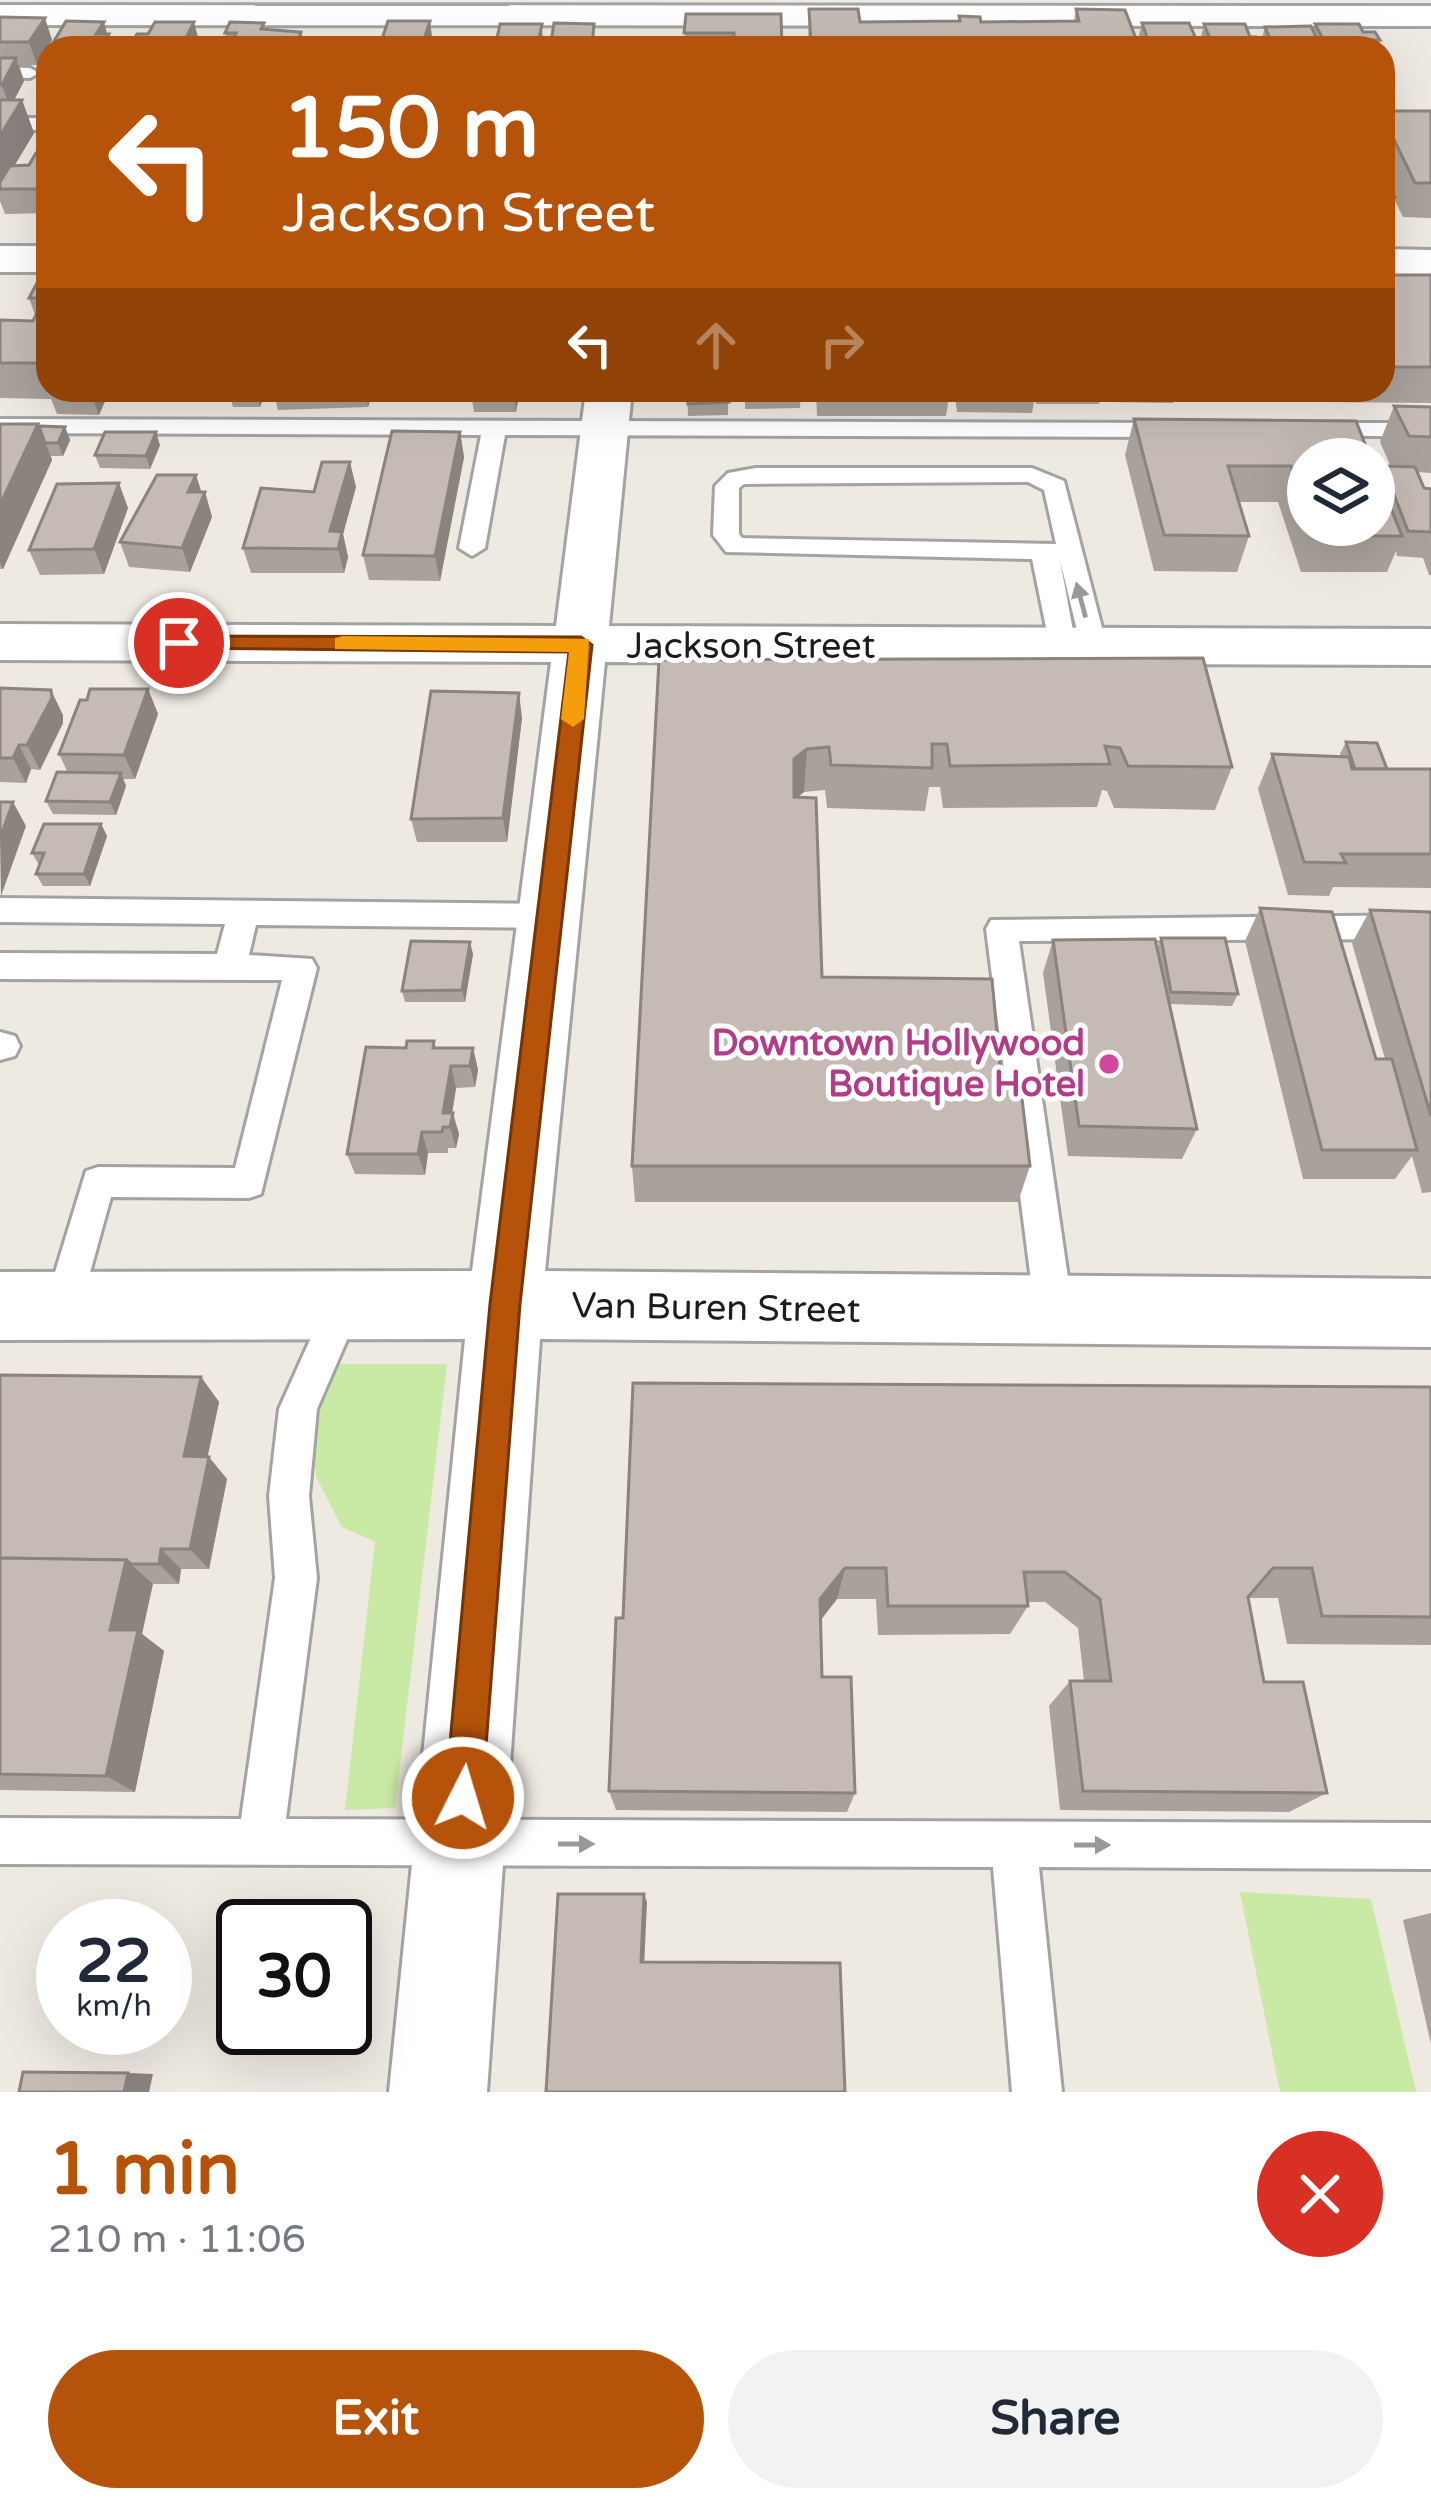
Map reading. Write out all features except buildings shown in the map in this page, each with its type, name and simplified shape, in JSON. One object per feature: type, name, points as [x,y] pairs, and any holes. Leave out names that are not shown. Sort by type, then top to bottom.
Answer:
[{"type":"street","points":[[0,15],[650,21],[1431,16]]},
{"type":"street","points":[[0,259],[36,259]]},
{"type":"street","points":[[1395,262],[1431,262]]},
{"type":"street","points":[[438,2092],[505,1304],[606,410]]},
{"type":"street","name":"Jackson Street","points":[[0,642],[1431,647]]},
{"type":"street","name":"Van Buren Street","points":[[32,1305],[505,1304],[1431,1313]]},
{"type":"lane","points":[[0,73],[30,73]]},
{"type":"lane","points":[[0,124],[36,124]]},
{"type":"lane","points":[[0,426],[494,429],[606,410],[1195,430]]},
{"type":"lane","points":[[472,548],[494,429]]},
{"type":"lane","points":[[1289,430],[1431,430]]},
{"type":"lane","points":[[1056,552],[735,546],[726,536],[728,486],[737,478],[756,475],[1033,475],[1055,485],[1056,552],[1078,647]]},
{"type":"lane","points":[[0,910],[551,916]]},
{"type":"lane","points":[[230,967],[244,910]]},
{"type":"lane","points":[[1054,1312],[1002,929],[1431,927]]},
{"type":"lane","points":[[0,966],[301,968],[249,1183],[98,1182],[32,1305]]},
{"type":"lane","points":[[260,1843],[296,1578],[289,1496],[298,1409],[344,1305]]},
{"type":"lane","points":[[0,1841],[1431,1846]]},
{"type":"lane","points":[[1014,1845],[1037,2092]]},
{"type":"green space","points":[[335,1364],[447,1364],[395,1808],[345,1810],[375,1542],[342,1527],[316,1477],[311,1412]]},
{"type":"green space","points":[[1240,1892],[1371,1899],[1416,2092],[1280,2092]]},
{"type":"slow traffic","points":[[343,644],[581,645],[573,719]]},
{"type":"place","name":"Downtown Hollywood Boutique Hotel","points":[[1109,1064]]},
{"type":"route","points":[[179,643],[581,645],[505,1304],[463,1798]]}]
